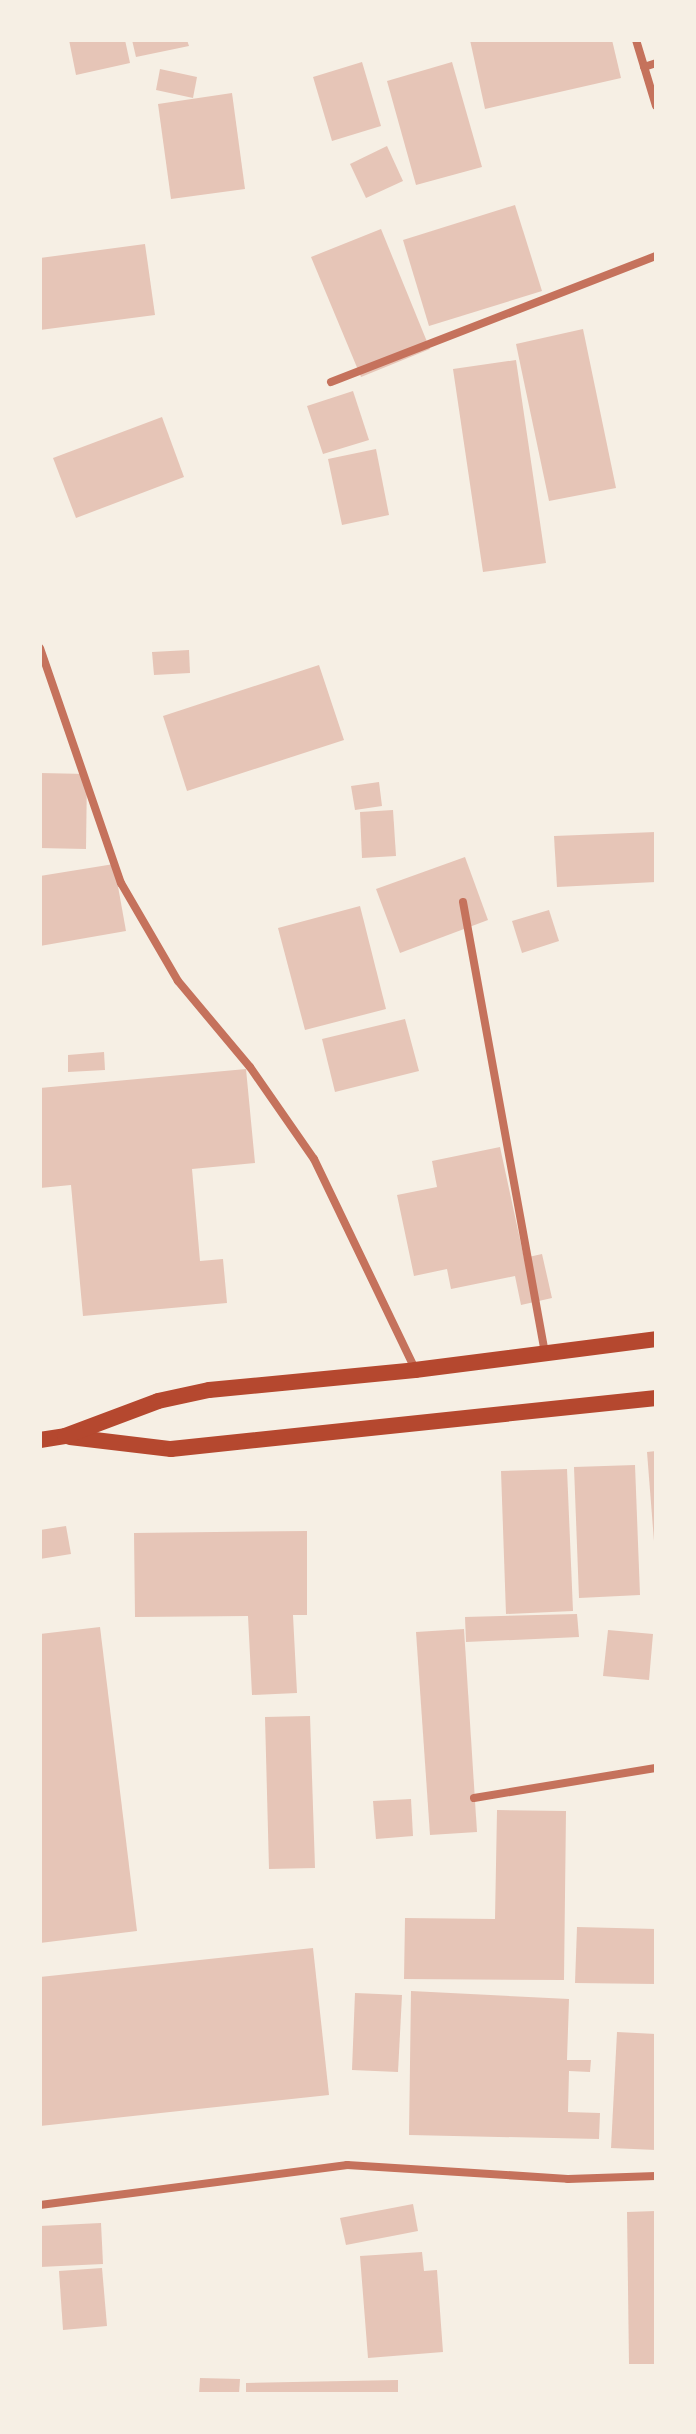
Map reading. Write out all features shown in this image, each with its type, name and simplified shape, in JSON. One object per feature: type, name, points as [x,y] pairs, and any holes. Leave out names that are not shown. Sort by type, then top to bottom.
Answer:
[{"type":"main road","points":[[40,1440],[65,1436],[158,1401],[209,1390],[415,1370],[656,1339]]},
{"type":"main road","points":[[65,1436],[171,1449],[656,1398]]},
{"type":"street","points":[[636,40],[656,106]]},
{"type":"street","points":[[644,67],[656,63]]},
{"type":"street","points":[[331,382],[656,256]]},
{"type":"street","points":[[40,648],[121,883],[178,981],[250,1067],[314,1159],[415,1370]]},
{"type":"street","points":[[463,902],[545,1353]]},
{"type":"street","points":[[474,1798],[656,1768]]},
{"type":"street","points":[[40,2205],[347,2165],[568,2179],[656,2176]]},
{"type":"building","points":[[69,40],[125,40],[130,63],[76,75]]},
{"type":"building","points":[[132,40],[187,40],[189,46],[136,57]]},
{"type":"building","points":[[470,40],[612,40],[621,78],[485,109]]},
{"type":"building","points":[[362,62],[381,126],[332,141],[313,77]]},
{"type":"building","points":[[452,62],[482,167],[416,185],[387,81]]},
{"type":"building","points":[[160,69],[197,77],[193,98],[156,90]]},
{"type":"building","points":[[232,93],[245,189],[171,199],[158,104]]},
{"type":"building","points":[[387,146],[403,181],[366,198],[350,164]]},
{"type":"building","points":[[515,205],[542,291],[429,326],[403,240]]},
{"type":"building","points":[[381,229],[430,349],[361,377],[311,257]]},
{"type":"building","points":[[145,244],[155,315],[40,330],[40,258]]},
{"type":"building","points":[[583,329],[616,488],[549,501],[516,344]]},
{"type":"building","points":[[516,360],[546,563],[483,572],[453,369]]},
{"type":"building","points":[[353,391],[369,440],[323,454],[307,406]]},
{"type":"building","points":[[162,417],[184,477],[76,518],[53,458]]},
{"type":"building","points":[[376,449],[389,515],[342,525],[328,459]]},
{"type":"building","points":[[189,650],[190,673],[154,675],[152,652]]},
{"type":"building","points":[[319,665],[344,740],[187,791],[163,716]]},
{"type":"building","points":[[40,773],[87,774],[86,849],[40,848]]},
{"type":"building","points":[[379,782],[382,806],[355,810],[351,786]]},
{"type":"building","points":[[393,810],[396,856],[362,858],[360,812]]},
{"type":"building","points":[[656,832],[656,882],[557,887],[554,836]]},
{"type":"building","points":[[465,857],[488,920],[400,953],[376,889]]},
{"type":"building","points":[[114,864],[126,931],[40,946],[40,876]]},
{"type":"building","points":[[360,906],[386,1009],[305,1030],[278,928]]},
{"type":"building","points":[[549,910],[559,941],[522,953],[512,921]]},
{"type":"building","points":[[405,1019],[419,1071],[335,1092],[322,1039]]},
{"type":"building","points":[[104,1052],[105,1070],[68,1072],[68,1055]]},
{"type":"building","points":[[246,1069],[255,1163],[192,1169],[200,1261],[223,1259],[227,1303],[83,1316],[71,1185],[40,1188],[40,1088]]},
{"type":"building","points":[[500,1147],[524,1258],[542,1254],[552,1298],[521,1305],[515,1276],[451,1289],[447,1269],[414,1276],[397,1195],[437,1187],[432,1161]]},
{"type":"building","points":[[656,1451],[656,1541],[654,1541],[647,1452]]},
{"type":"building","points":[[635,1465],[640,1595],[579,1598],[574,1467]]},
{"type":"building","points":[[567,1469],[573,1611],[506,1614],[501,1471]]},
{"type":"building","points":[[66,1526],[71,1554],[40,1559],[40,1530]]},
{"type":"building","points":[[307,1531],[307,1615],[293,1615],[297,1693],[252,1695],[248,1616],[135,1617],[134,1533]]},
{"type":"building","points":[[577,1614],[579,1637],[466,1642],[465,1617]]},
{"type":"building","points":[[100,1627],[137,1931],[40,1943],[40,1634]]},
{"type":"building","points":[[464,1629],[477,1832],[430,1835],[416,1632]]},
{"type":"building","points":[[608,1630],[653,1634],[649,1680],[603,1676]]},
{"type":"building","points":[[310,1716],[315,1868],[269,1869],[265,1717]]},
{"type":"building","points":[[411,1799],[413,1836],[376,1839],[373,1801]]},
{"type":"building","points":[[497,1810],[566,1811],[564,1980],[404,1979],[405,1918],[495,1919]]},
{"type":"building","points":[[577,1927],[656,1929],[656,1984],[575,1983]]},
{"type":"building","points":[[313,1948],[329,2095],[40,2126],[40,1977]]},
{"type":"building","points":[[411,1991],[569,1999],[567,2060],[591,2060],[590,2072],[569,2071],[568,2112],[600,2113],[599,2139],[409,2135]]},
{"type":"building","points":[[355,1993],[402,1995],[398,2072],[352,2070]]},
{"type":"building","points":[[617,2032],[656,2034],[656,2150],[611,2148]]},
{"type":"building","points":[[413,2204],[418,2231],[346,2245],[340,2218]]},
{"type":"building","points":[[656,2211],[656,2364],[629,2364],[627,2212]]},
{"type":"building","points":[[101,2223],[103,2264],[40,2267],[40,2226]]},
{"type":"building","points":[[422,2252],[424,2271],[437,2270],[443,2352],[368,2358],[360,2256]]},
{"type":"building","points":[[102,2268],[107,2326],[63,2330],[59,2271]]},
{"type":"building","points":[[200,2378],[240,2379],[239,2394],[199,2394]]},
{"type":"building","points":[[398,2380],[398,2394],[246,2394],[246,2383]]}]
